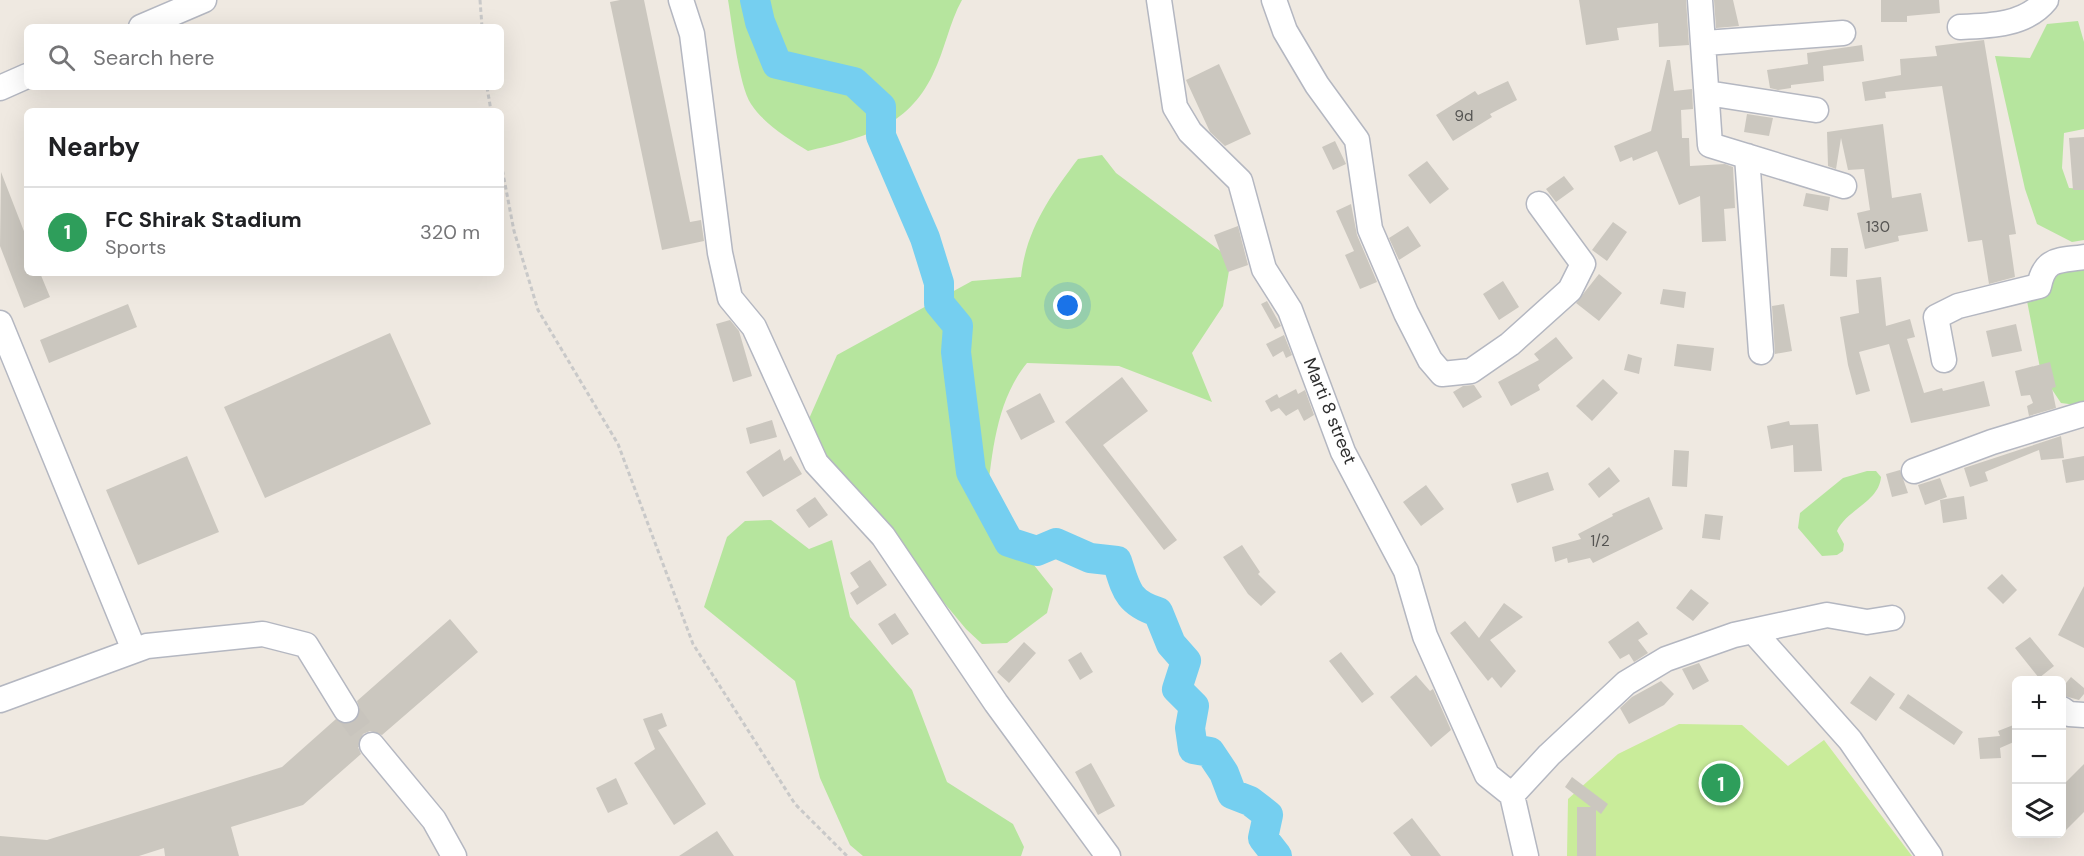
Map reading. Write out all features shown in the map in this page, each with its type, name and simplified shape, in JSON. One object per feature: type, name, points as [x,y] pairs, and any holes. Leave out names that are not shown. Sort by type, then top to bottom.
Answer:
[{"type":"street","points":[[148,24],[204,0]]},
{"type":"street","points":[[681,0],[692,34],[720,253],[730,298],[754,327],[816,463],[883,536],[996,703],[1108,856]]},
{"type":"street","name":"Marti 8 street","points":[[1158,0],[1175,107],[1190,132],[1240,182],[1264,269],[1290,310],[1343,452],[1406,571],[1425,636],[1486,775],[1512,795]]},
{"type":"street","points":[[1274,0],[1284,31],[1317,85],[1357,140],[1370,229],[1406,313],[1430,360],[1442,374],[1471,370],[1510,344],[1570,290],[1583,264],[1539,204]]},
{"type":"street","points":[[1700,0],[1710,145],[1844,186]]},
{"type":"street","points":[[1960,27],[1999,25],[2037,12],[2046,0]]},
{"type":"street","points":[[1704,43],[1843,33]]},
{"type":"street","points":[[0,88],[24,77]]},
{"type":"street","points":[[1707,93],[1816,110]]},
{"type":"street","points":[[1747,156],[1761,352]]},
{"type":"street","points":[[1944,360],[1936,317],[1958,306],[2039,286],[2042,271],[2051,262],[2084,257]]},
{"type":"street","points":[[0,323],[134,650]]},
{"type":"street","points":[[1914,471],[1992,442],[2084,414]]},
{"type":"street","points":[[1526,856],[1512,795],[1549,755],[1626,683],[1666,659],[1753,631],[1827,615],[1867,622],[1892,618]]},
{"type":"street","points":[[1753,631],[1850,740],[1930,856]]},
{"type":"street","points":[[0,700],[147,646],[263,634],[306,645],[346,710]]},
{"type":"street","points":[[2066,712],[2084,715]]},
{"type":"street","points":[[372,745],[434,820],[454,856]]},
{"type":"path","points":[[480,0],[482,24]]},
{"type":"path","points":[[488,90],[490,108]]},
{"type":"path","points":[[504,179],[514,231],[538,310],[618,444],[693,644],[795,804],[848,856]]},
{"type":"green space","points":[[728,0],[962,0],[933,74],[923,92],[910,107],[881,128],[846,141],[808,151],[770,124],[751,104],[743,83]]},
{"type":"green space","points":[[2078,21],[2084,42],[2084,129],[2064,133],[2062,168],[2069,188],[2084,189],[2084,240],[2072,242],[2037,224],[2025,189],[1995,56],[2030,58],[2047,24]]},
{"type":"green space","points":[[1102,155],[1116,173],[1231,259],[1223,306],[1192,353],[1212,402],[1119,366],[1027,363],[1016,378],[1002,412],[993,449],[986,505],[1053,589],[1047,613],[1007,643],[982,644],[966,629],[811,443],[808,421],[837,355],[972,281],[1021,277],[1028,244],[1034,229],[1058,186],[1078,159]]},
{"type":"green space","points":[[2084,260],[2084,406],[2061,403],[2041,373],[2027,301],[2042,271]]},
{"type":"green space","points":[[1867,471],[1876,471],[1881,477],[1879,486],[1869,500],[1847,517],[1837,531],[1844,544],[1843,551],[1837,555],[1822,556],[1798,528],[1800,513],[1843,478]]},
{"type":"green space","points":[[771,520],[809,549],[832,540],[850,617],[912,690],[947,782],[1013,824],[1024,847],[1021,856],[863,856],[850,845],[820,778],[795,681],[704,607],[727,537],[745,521]]},
{"type":"green space","points":[[1679,724],[1742,725],[1788,766],[1824,740],[1912,856],[1567,856],[1568,799],[1618,754]]},
{"type":"building","points":[[644,0],[690,222],[701,220],[704,241],[662,250],[610,2]]},
{"type":"building","points":[[1579,0],[1686,0],[1689,45],[1659,47],[1658,23],[1617,28],[1619,40],[1586,45]]},
{"type":"building","points":[[1714,0],[1733,0],[1739,26],[1716,28]]},
{"type":"building","points":[[1881,0],[1939,0],[1940,13],[1907,16],[1907,22],[1881,22]]},
{"type":"building","points":[[1984,40],[2016,234],[2009,235],[2015,277],[1989,284],[1982,240],[1968,242],[1942,86],[1885,92],[1886,98],[1865,101],[1862,82],[1901,75],[1900,59],[1937,56],[1935,46]]},
{"type":"building","points":[[1862,45],[1864,61],[1823,66],[1824,81],[1791,85],[1791,88],[1778,90],[1770,88],[1767,70],[1808,64],[1807,53]]},
{"type":"building","points":[[1667,60],[1670,60],[1674,91],[1692,89],[1693,109],[1681,110],[1682,138],[1689,138],[1690,166],[1725,164],[1733,167],[1735,208],[1724,209],[1726,241],[1702,242],[1700,196],[1679,205],[1657,151],[1633,161],[1632,157],[1620,162],[1614,146],[1651,131]]},
{"type":"building","points":[[1219,64],[1251,134],[1225,146],[1210,132],[1186,80]]},
{"type":"building","points":[[1508,81],[1517,100],[1490,114],[1492,117],[1453,141],[1436,115],[1475,91],[1478,95]]},
{"type":"building","points":[[1747,114],[1773,118],[1769,136],[1744,132]]},
{"type":"building","points":[[1883,124],[1892,198],[1921,193],[1928,231],[1898,236],[1899,241],[1865,249],[1857,213],[1870,210],[1864,169],[1848,170],[1841,138],[1836,169],[1828,166],[1827,132]]},
{"type":"building","points":[[2084,137],[2084,190],[2073,190],[2069,138]]},
{"type":"building","points":[[1335,141],[1346,164],[1333,170],[1322,147]]},
{"type":"building","points":[[1427,161],[1449,189],[1430,204],[1408,175]]},
{"type":"building","points":[[1,172],[24,231],[24,276],[41,276],[50,297],[24,308],[0,246]]},
{"type":"building","points":[[1564,176],[1574,189],[1556,202],[1546,189]]},
{"type":"building","points":[[1806,193],[1830,197],[1828,211],[1803,206]]},
{"type":"building","points":[[1351,204],[1357,235],[1377,282],[1360,289],[1345,255],[1354,251],[1336,211]]},
{"type":"building","points":[[1613,222],[1627,232],[1607,261],[1592,250]]},
{"type":"building","points":[[1238,226],[1248,265],[1228,272],[1214,235]]},
{"type":"building","points":[[1408,226],[1421,246],[1399,260],[1389,238]]},
{"type":"building","points":[[1831,248],[1848,248],[1847,277],[1830,276]]},
{"type":"building","points":[[1599,274],[1622,293],[1599,321],[1576,303]]},
{"type":"building","points":[[1881,277],[1886,326],[1910,319],[1915,337],[1907,339],[1924,393],[1984,381],[1990,406],[1911,423],[1889,344],[1859,352],[1870,391],[1856,395],[1848,365],[1840,317],[1859,313],[1856,280]]},
{"type":"building","points":[[1503,281],[1519,307],[1499,320],[1483,294]]},
{"type":"building","points":[[1663,289],[1686,292],[1684,308],[1660,304]]},
{"type":"building","points":[[1267,301],[1281,326],[1275,329],[1261,304]]},
{"type":"building","points":[[128,304],[137,327],[49,363],[40,340]]},
{"type":"building","points":[[1784,304],[1792,351],[1775,354],[1772,306]]},
{"type":"building","points":[[730,320],[739,331],[752,376],[733,382],[716,324]]},
{"type":"building","points":[[2016,324],[2022,351],[1992,357],[1986,331]]},
{"type":"building","points":[[390,333],[431,424],[265,498],[224,407]]},
{"type":"building","points":[[1284,335],[1292,355],[1286,358],[1283,351],[1273,357],[1266,344]]},
{"type":"building","points":[[1556,337],[1573,358],[1538,385],[1540,390],[1511,406],[1498,382],[1539,360],[1534,354]]},
{"type":"building","points":[[1677,344],[1714,348],[1711,371],[1674,366]]},
{"type":"building","points":[[1628,354],[1642,358],[1639,374],[1624,370]]},
{"type":"building","points":[[2050,362],[2056,387],[2052,388],[2056,408],[2029,416],[2027,406],[2033,403],[2030,395],[2021,396],[2015,371]]},
{"type":"building","points":[[1122,377],[1148,411],[1103,445],[1177,540],[1164,550],[1065,422]]},
{"type":"building","points":[[1603,379],[1618,393],[1592,421],[1576,406]]},
{"type":"building","points":[[1474,385],[1482,397],[1463,408],[1453,392],[1463,386]]},
{"type":"building","points":[[1296,389],[1298,394],[1305,390],[1314,415],[1304,421],[1298,409],[1286,416],[1279,408],[1271,412],[1265,401],[1277,394],[1279,398]]},
{"type":"building","points":[[1040,393],[1055,422],[1021,440],[1006,411]]},
{"type":"building","points":[[772,420],[777,437],[750,444],[746,428]]},
{"type":"building","points":[[1789,421],[1790,425],[1818,424],[1822,471],[1794,472],[1793,445],[1771,449],[1767,426]]},
{"type":"building","points":[[2061,436],[2064,458],[2041,460],[2039,450],[1985,472],[1988,481],[1970,487],[1964,468]]},
{"type":"building","points":[[780,449],[784,461],[791,456],[802,474],[763,497],[746,472]]},
{"type":"building","points":[[1674,450],[1689,451],[1687,487],[1672,486]]},
{"type":"building","points":[[187,456],[219,532],[138,565],[106,490]]},
{"type":"building","points":[[2084,456],[2084,480],[2066,483],[2062,460]]},
{"type":"building","points":[[1609,467],[1620,481],[1599,498],[1588,484]]},
{"type":"building","points":[[1900,470],[1908,493],[1892,497],[1886,474]]},
{"type":"building","points":[[1548,472],[1554,490],[1517,503],[1511,484]]},
{"type":"building","points":[[1940,478],[1947,497],[1925,505],[1918,485]]},
{"type":"building","points":[[1426,485],[1444,509],[1421,526],[1403,502]]},
{"type":"building","points":[[1964,496],[1967,519],[1943,523],[1940,500]]},
{"type":"building","points":[[815,497],[828,515],[809,528],[796,510]]},
{"type":"building","points":[[1649,497],[1663,529],[1593,563],[1590,558],[1568,563],[1567,558],[1555,562],[1552,547],[1581,539],[1578,534],[1613,516],[1612,514]]},
{"type":"building","points":[[1705,514],[1723,516],[1720,540],[1702,538]]},
{"type":"building","points":[[1242,545],[1260,572],[1258,574],[1276,592],[1261,606],[1248,594],[1223,557]]},
{"type":"building","points":[[870,560],[887,585],[857,605],[850,593],[859,587],[850,573]]},
{"type":"building","points":[[2002,574],[2017,590],[2003,604],[1987,588]]},
{"type":"building","points":[[2084,586],[2084,648],[2058,635]]},
{"type":"building","points":[[1691,589],[1709,603],[1693,621],[1676,608]]},
{"type":"building","points":[[1504,603],[1523,617],[1490,640],[1516,671],[1501,688],[1492,677],[1488,681],[1450,633],[1465,621],[1479,638]]},
{"type":"building","points":[[895,613],[909,634],[892,645],[878,624]]},
{"type":"building","points":[[450,619],[478,652],[382,735],[370,731],[363,734],[358,747],[361,754],[303,805],[231,827],[239,856],[165,856],[164,848],[139,856],[0,856],[0,836],[47,840],[282,767],[336,719],[346,724],[354,722],[360,710],[357,701]]},
{"type":"building","points":[[1638,621],[1648,634],[1638,640],[1648,653],[1634,662],[1629,654],[1620,659],[1608,642]]},
{"type":"building","points":[[2030,637],[2054,666],[2042,676],[2037,676],[2015,648]]},
{"type":"building","points":[[1024,642],[1036,653],[1009,683],[997,672]]},
{"type":"building","points":[[1081,652],[1093,672],[1080,680],[1068,660]]},
{"type":"building","points":[[1341,652],[1374,694],[1362,703],[1329,661]]},
{"type":"building","points":[[1699,663],[1709,681],[1693,690],[1682,669]]},
{"type":"building","points":[[1416,675],[1430,691],[1433,689],[1451,730],[1431,747],[1390,697]]},
{"type":"building","points":[[1870,676],[1895,694],[1876,721],[1850,703]]},
{"type":"building","points":[[2071,677],[2084,688],[2084,694],[2079,700],[2066,696],[2066,683]]},
{"type":"building","points":[[1661,681],[1674,694],[1664,705],[1629,724],[1620,708],[1632,697]]},
{"type":"building","points":[[1908,694],[1963,732],[1954,745],[1899,708]]},
{"type":"building","points":[[662,713],[667,726],[658,730],[706,804],[674,825],[634,763],[655,749],[643,719]]},
{"type":"building","points":[[2012,726],[2012,743],[2000,748],[2001,758],[1980,759],[1978,738],[2000,736],[1998,731]]},
{"type":"building","points":[[1091,763],[1115,806],[1098,815],[1075,772]]},
{"type":"building","points":[[2084,764],[2084,812],[2066,830],[2066,784]]},
{"type":"building","points":[[1572,777],[1608,804],[1601,814],[1596,810],[1596,856],[1577,856],[1577,807],[1591,807],[1565,787]]},
{"type":"building","points":[[616,778],[628,804],[608,813],[596,788]]},
{"type":"building","points":[[1412,818],[1441,856],[1411,856],[1393,833]]},
{"type":"building","points":[[717,831],[734,856],[679,856]]},
{"type":"waterway","points":[[755,0],[760,22],[777,64],[854,82],[881,107],[881,136],[925,238],[939,283],[939,303],[958,326],[956,352],[971,472],[1009,542],[1037,551],[1056,543],[1090,558],[1117,561],[1129,593],[1140,604],[1158,612],[1171,644],[1186,661],[1177,689],[1194,706],[1190,728],[1193,749],[1210,752],[1224,773],[1232,794],[1250,801],[1268,815],[1263,838],[1277,856]]},
{"type":"tunnel","points":[[346,710],[372,745]]},
{"type":"place","name":"FC Shirak Stadium","points":[[1721,783]]}]
